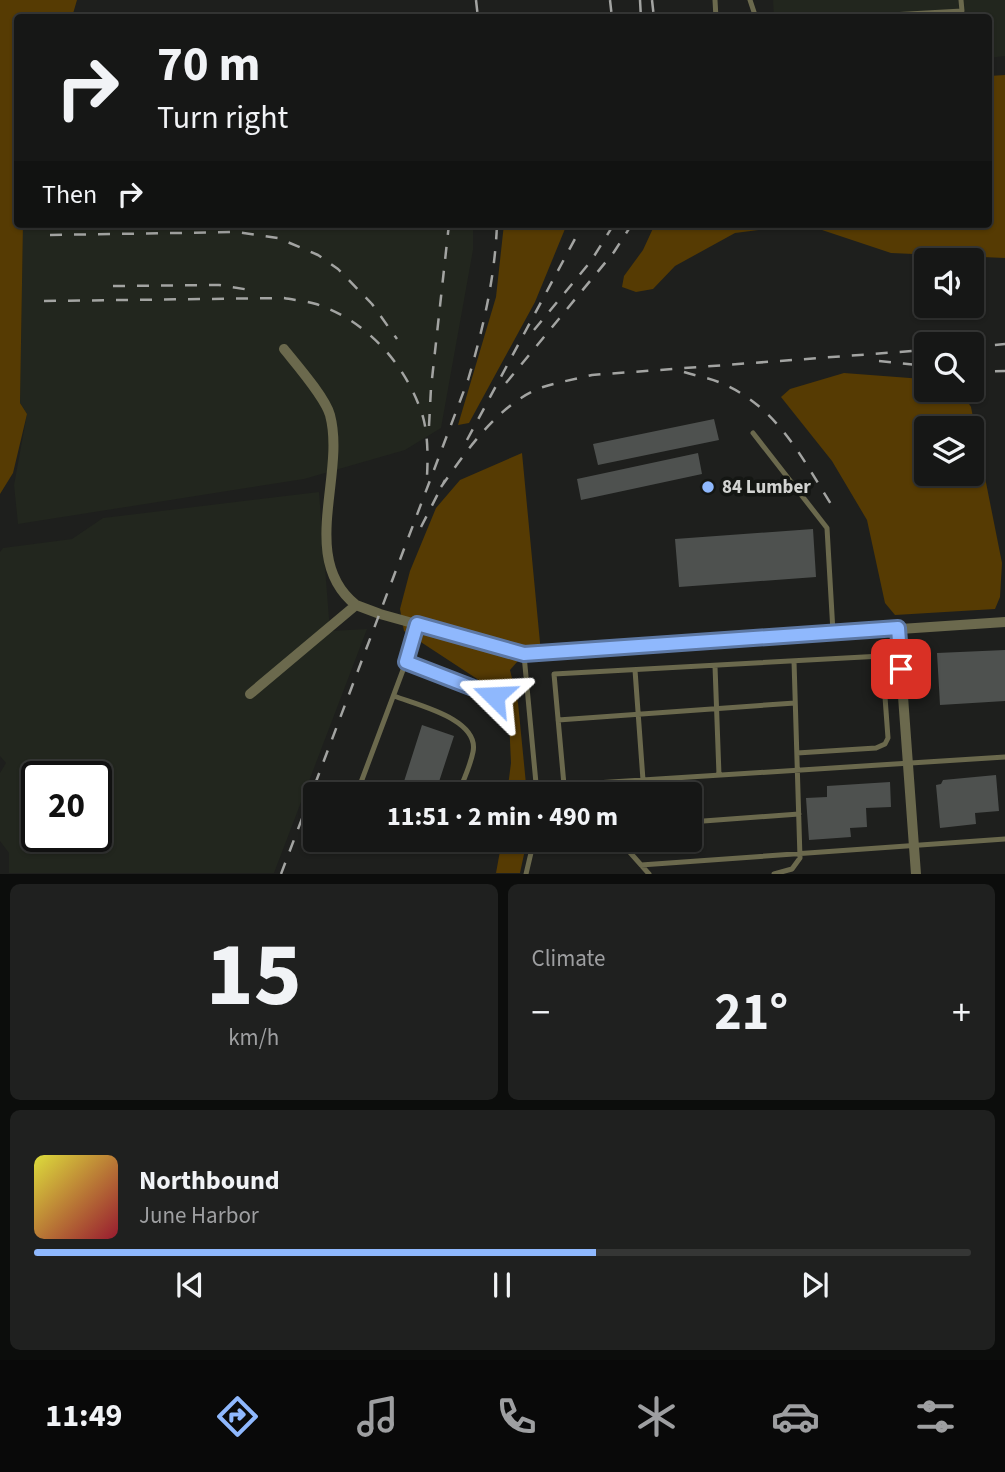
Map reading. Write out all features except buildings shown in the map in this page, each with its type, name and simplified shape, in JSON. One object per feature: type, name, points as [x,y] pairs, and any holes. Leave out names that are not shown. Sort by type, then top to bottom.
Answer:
[{"type":"street","points":[[284,349],[305,374],[329,413],[333,439],[327,519],[329,564],[344,596],[356,605],[524,654],[1005,622]]},
{"type":"street","points":[[250,694],[356,605]]},
{"type":"street","points":[[898,628],[916,873]]},
{"type":"lane","points":[[908,14],[962,11],[961,0]]},
{"type":"lane","points":[[753,433],[827,528],[833,632]]},
{"type":"lane","points":[[361,782],[394,696],[417,624]]},
{"type":"lane","points":[[524,654],[536,782]]},
{"type":"lane","points":[[564,782],[554,674],[882,656],[888,738],[885,744],[876,748],[797,753]]},
{"type":"lane","points":[[774,873],[792,869],[800,858],[794,661]]},
{"type":"lane","points":[[406,662],[494,696]]},
{"type":"lane","points":[[715,666],[719,775]]},
{"type":"lane","points":[[635,670],[643,780]]},
{"type":"lane","points":[[394,696],[460,721],[470,735],[474,750],[462,782]]},
{"type":"lane","points":[[558,720],[795,703]]},
{"type":"lane","points":[[611,782],[1005,757]]},
{"type":"lane","points":[[702,821],[799,814]]},
{"type":"lane","points":[[641,865],[1005,839]]},
{"type":"lane","points":[[526,873],[531,852]]},
{"type":"lane","points":[[630,852],[649,873]]},
{"type":"shaded area","points":[[0,0],[77,0],[73,14],[14,14],[14,228],[23,228],[20,403],[27,414],[13,473],[0,494]]},
{"type":"shaded area","points":[[773,0],[1005,0],[1005,56],[992,58],[992,14],[774,14]]},
{"type":"shaded area","points":[[1005,75],[1005,258],[984,257],[984,248],[914,248],[914,254],[891,253],[816,228],[992,228],[992,76]]},
{"type":"shaded area","points":[[23,228],[473,228],[473,250],[441,428],[405,450],[304,479],[18,524],[14,485],[27,414],[20,403]]},
{"type":"shaded area","points":[[504,228],[565,228],[535,302],[469,423],[458,425],[496,297]]},
{"type":"shaded area","points":[[653,228],[773,228],[735,233],[675,266],[653,289],[636,292],[622,287],[624,276],[643,250]]},
{"type":"shaded area","points":[[844,373],[914,378],[914,402],[968,402],[973,416],[914,416],[914,486],[984,486],[984,472],[1002,563],[1000,597],[995,609],[895,615],[885,603],[867,520],[832,461],[781,397],[790,389]]},
{"type":"shaded area","points":[[522,453],[541,653],[524,654],[510,670],[518,703],[526,782],[509,782],[511,763],[509,719],[494,690],[404,631],[400,609],[410,571],[436,508],[460,480]]},
{"type":"shaded area","points":[[319,492],[330,631],[367,629],[309,782],[303,782],[303,797],[274,873],[9,873],[9,853],[0,841],[0,773],[6,763],[0,756],[0,552],[3,548],[72,539],[103,518]]},
{"type":"shaded area","points":[[500,852],[524,852],[520,873],[496,873]]},
{"type":"railway","points":[[476,0],[478,14]]},
{"type":"railway","points":[[610,0],[612,14]]},
{"type":"railway","points":[[640,0],[641,14]]},
{"type":"railway","points":[[652,0],[654,14]]},
{"type":"railway","points":[[429,426],[449,228]]},
{"type":"railway","points":[[281,874],[468,380],[487,303],[497,228]]},
{"type":"railway","points":[[467,440],[581,228]]},
{"type":"railway","points":[[534,330],[591,261],[612,228]]},
{"type":"railway","points":[[506,383],[614,252],[629,228]]},
{"type":"railway","points":[[50,235],[237,232],[278,238],[318,255],[338,269],[372,304],[397,339]]},
{"type":"railway","points":[[113,286],[219,285],[250,290]]},
{"type":"railway","points":[[44,301],[284,298],[312,303],[335,312],[352,322],[383,348],[407,380],[425,424],[427,476]]},
{"type":"railway","points":[[984,346],[1005,344]]},
{"type":"railway","points":[[441,487],[473,443],[498,416],[527,394],[549,385],[592,375],[914,351]]},
{"type":"railway","points":[[879,361],[914,365]]},
{"type":"railway","points":[[984,372],[1005,371]]},
{"type":"railway","points":[[684,372],[721,383],[742,394],[775,421],[801,455],[836,512]]},
{"type":"railway","points":[[421,527],[445,480]]},
{"type":"place","name":"84 Lumber","points":[[708,487]]},
{"type":"route","points":[[494,696],[406,662],[417,624],[524,654],[898,628],[901,669]]}]
